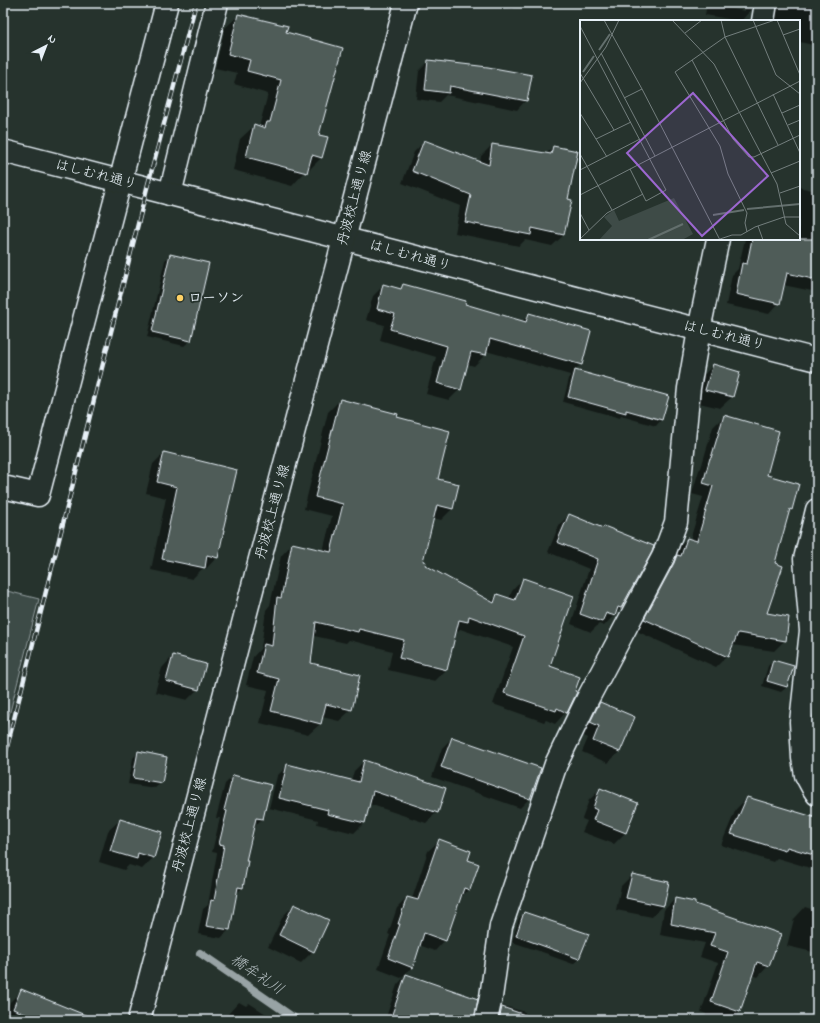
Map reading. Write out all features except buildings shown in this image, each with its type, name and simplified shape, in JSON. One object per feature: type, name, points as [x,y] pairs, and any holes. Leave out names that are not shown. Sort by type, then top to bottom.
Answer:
[{"type":"street","points":[[3,487],[38,496],[166,3]]},
{"type":"street","points":[[170,194],[217,3]]},
{"type":"street","name":"丹波校上通り線","points":[[139,1020],[406,3]]},
{"type":"street","points":[[763,20],[766,3]]},
{"type":"street","name":"はしむれ通り","points":[[3,151],[817,360]]},
{"type":"street","points":[[486,1020],[491,997],[501,926],[556,764],[587,700],[663,557],[676,522],[689,388],[699,330],[718,240]]},
{"type":"street","points":[[817,510],[805,559],[811,631],[801,722],[803,758],[806,775],[817,794]]},
{"type":"shaded area","points":[[3,590],[39,599],[3,739]]},
{"type":"waterway","name":"橋牟礼川","points":[[200,953],[297,1020]]},
{"type":"railway","points":[[3,763],[147,188],[196,3]]},
{"type":"place","name":"ローソン","points":[[180,298]]}]
